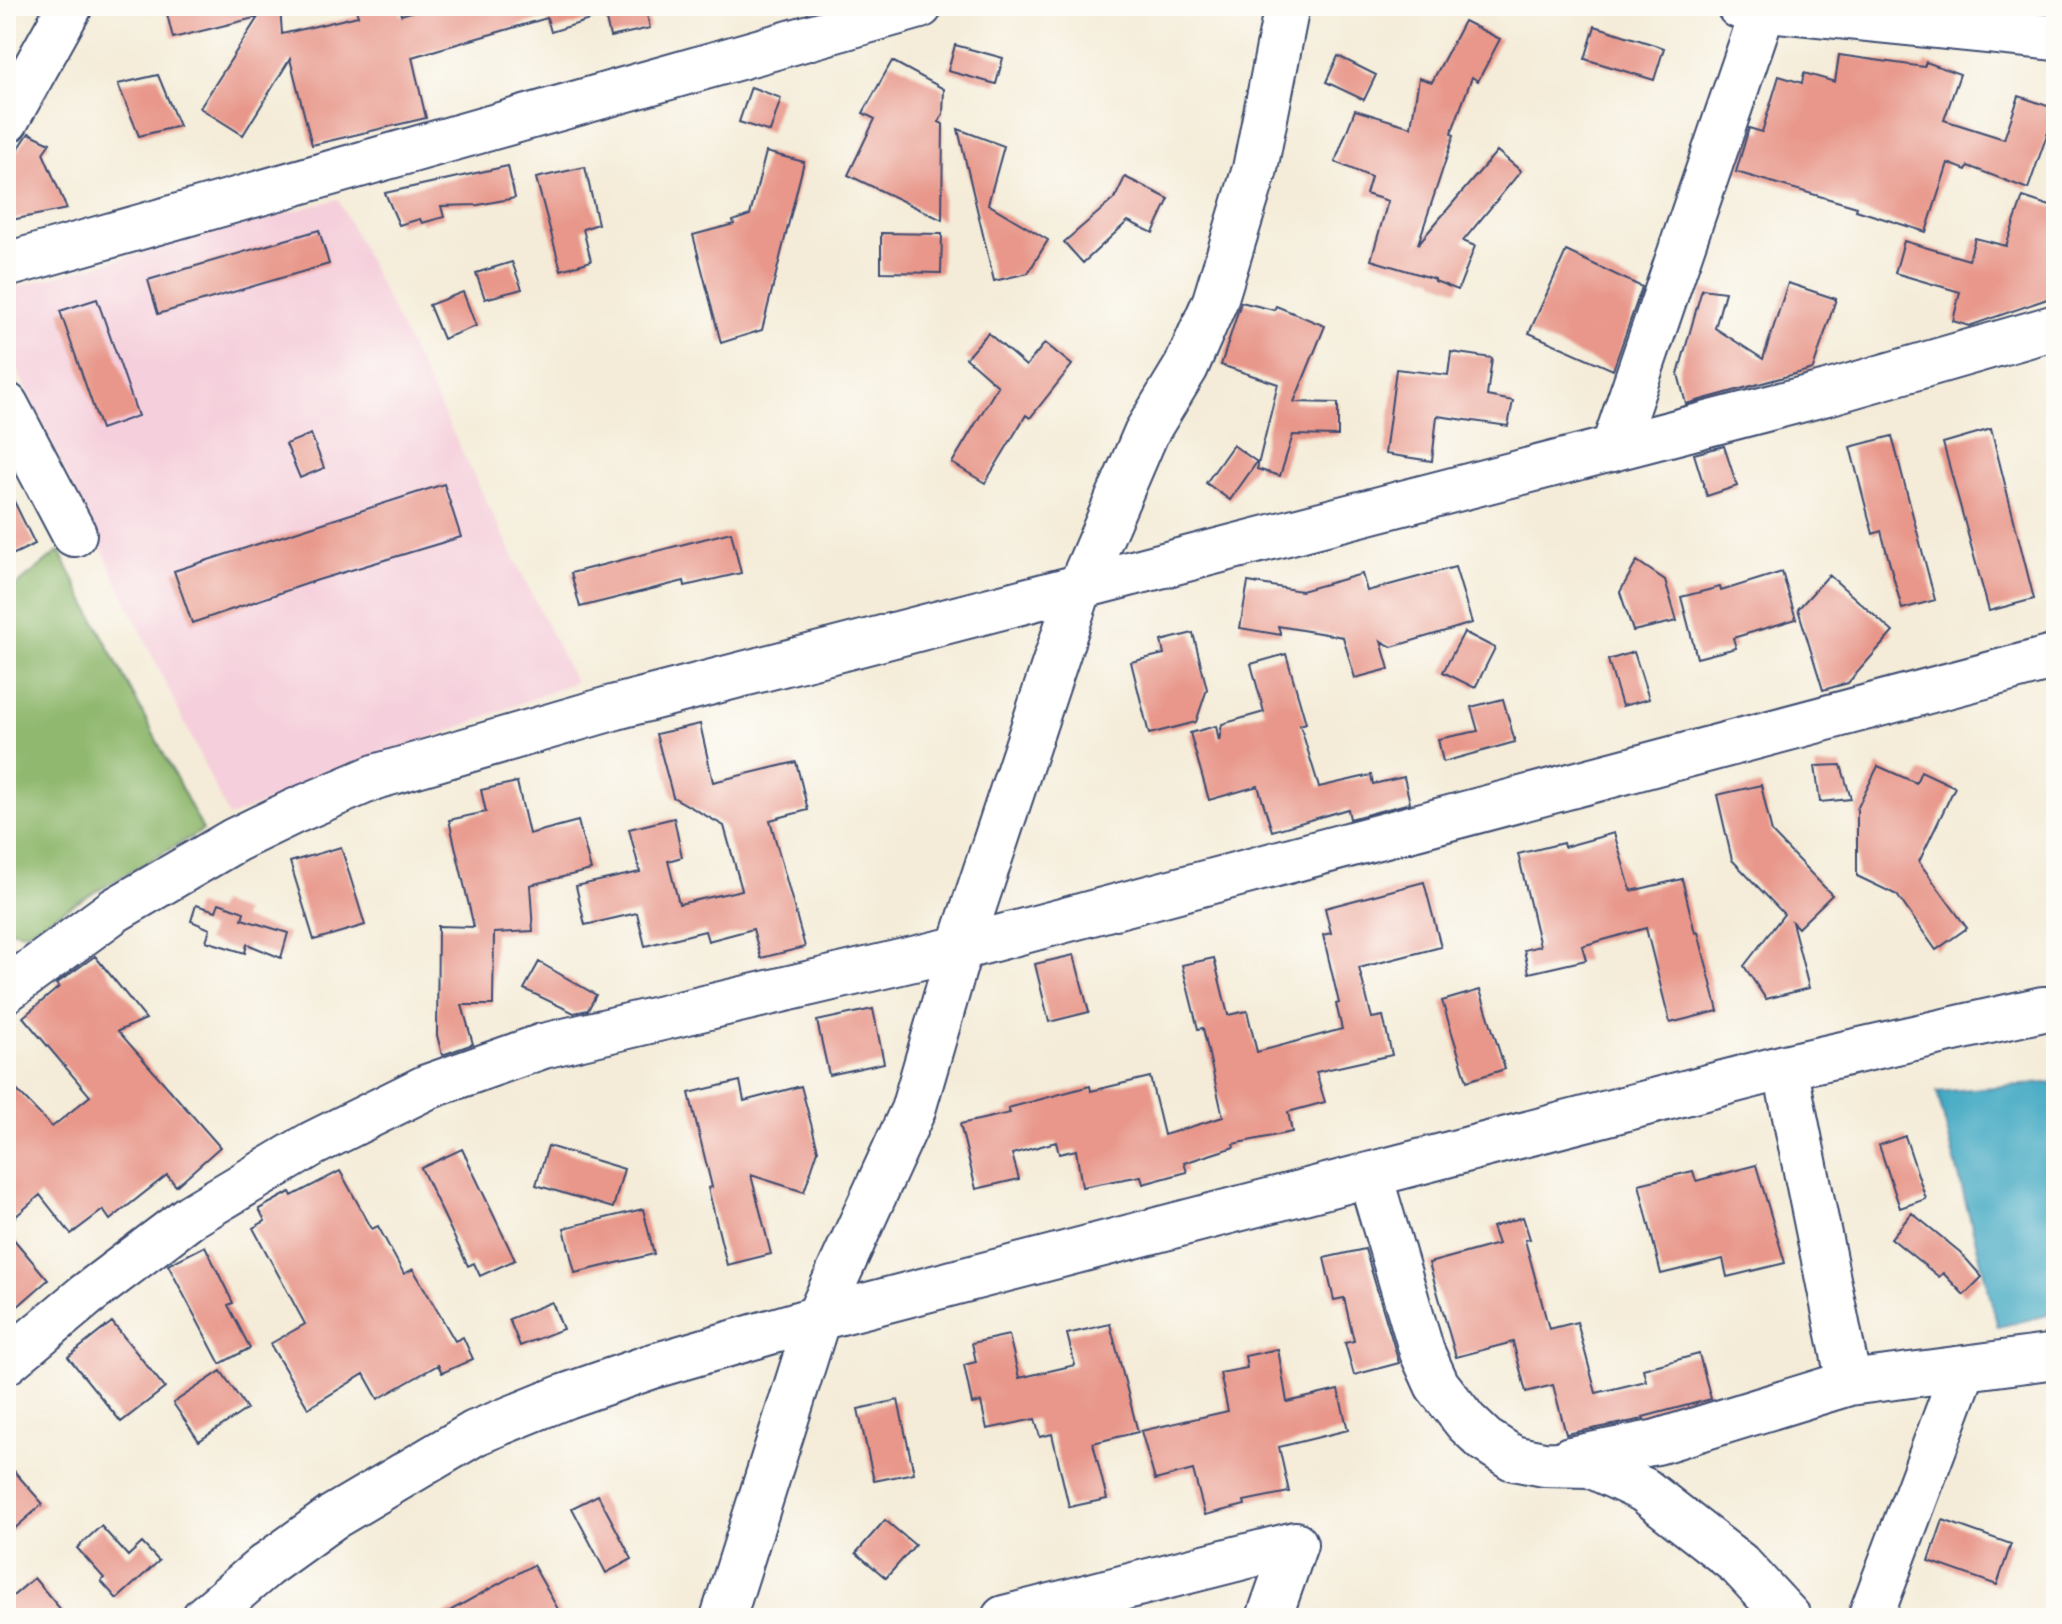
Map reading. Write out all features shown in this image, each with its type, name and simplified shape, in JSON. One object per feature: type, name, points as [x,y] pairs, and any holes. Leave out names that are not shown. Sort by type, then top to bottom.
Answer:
[{"type":"street","points":[[6,121],[70,6]]},
{"type":"street","points":[[6,265],[920,6]]},
{"type":"street","points":[[723,1618],[818,1318],[913,1110],[960,948],[1080,587],[1146,433],[1186,367],[1215,301],[1255,169],[1287,6]]},
{"type":"street","points":[[1613,449],[1751,8],[2056,38]]},
{"type":"street","points":[[6,990],[115,910],[235,840],[375,777],[616,707],[1827,393],[2056,327]]},
{"type":"street","points":[[6,405],[74,534]]},
{"type":"street","points":[[6,1362],[85,1296],[191,1216],[312,1144],[427,1087],[543,1046],[960,948],[2056,657]]},
{"type":"street","points":[[204,1618],[265,1566],[333,1517],[475,1433],[566,1396],[650,1367],[818,1318],[1785,1067],[2056,1009]]},
{"type":"street","points":[[1785,1067],[1849,1383]]},
{"type":"street","points":[[1370,1176],[1422,1352],[1437,1385],[1485,1440],[1513,1458],[1544,1464],[1590,1465],[1644,1490],[1739,1564],[1789,1618]]},
{"type":"street","points":[[1544,1464],[1657,1442],[1849,1383],[2056,1356]]},
{"type":"street","points":[[1870,1618],[1964,1368]]},
{"type":"street","points":[[1004,1618],[1295,1544],[1269,1618]]},
{"type":"shaded area","points":[[338,199],[575,682],[229,817],[6,347],[6,290]]},
{"type":"green space","points":[[59,551],[203,830],[24,933],[6,929],[6,594]]},
{"type":"water","points":[[2056,1082],[2056,1313],[1998,1327],[1937,1092]]},
{"type":"building","points":[[165,6],[280,6],[282,34],[358,16],[355,6],[399,6],[401,15],[431,6],[645,6],[650,28],[610,37],[605,15],[551,32],[547,18],[412,57],[426,118],[312,145],[290,59],[243,135],[200,108],[258,17],[173,38]]},
{"type":"building","points":[[1464,21],[1500,39],[1478,81],[1472,77],[1451,134],[1454,135],[1418,244],[1497,151],[1521,171],[1463,241],[1475,246],[1458,290],[1435,279],[1371,260],[1388,201],[1366,194],[1371,177],[1335,162],[1355,110],[1411,127],[1419,78],[1432,82]]},
{"type":"building","points":[[1595,26],[1664,48],[1654,80],[1585,59]]},
{"type":"building","points":[[955,45],[1003,58],[996,84],[948,71]]},
{"type":"building","points":[[1839,55],[1924,67],[1926,62],[1960,74],[1944,120],[2004,139],[2019,96],[2056,109],[2028,189],[1968,166],[1966,170],[1948,163],[1926,232],[1856,210],[1857,207],[1736,172],[1749,128],[1762,132],[1779,76],[1802,83],[1804,73],[1835,82]]},
{"type":"building","points":[[1338,56],[1376,75],[1364,100],[1326,82]]},
{"type":"building","points":[[892,61],[944,89],[943,114],[939,122],[943,124],[942,220],[848,175],[875,119],[863,113]]},
{"type":"building","points":[[158,75],[179,126],[139,136],[118,84]]},
{"type":"building","points":[[751,87],[781,98],[770,132],[739,122]]},
{"type":"building","points":[[958,129],[1004,146],[988,204],[1048,240],[1028,273],[994,281]]},
{"type":"building","points":[[29,133],[50,143],[43,153],[67,209],[6,221],[6,167]]},
{"type":"building","points":[[766,152],[804,162],[762,330],[721,343],[693,235],[734,224],[733,221],[750,215]]},
{"type":"building","points":[[508,166],[515,198],[478,205],[441,206],[444,217],[422,223],[420,219],[399,225],[385,193]]},
{"type":"building","points":[[585,167],[598,224],[583,229],[591,261],[561,270],[536,178]]},
{"type":"building","points":[[1125,177],[1169,199],[1153,233],[1128,221],[1083,263],[1064,242],[1115,198]]},
{"type":"building","points":[[2023,197],[2056,208],[2056,296],[1969,326],[1953,321],[1960,292],[1895,273],[1904,241],[1969,260],[1975,238],[2006,246]]},
{"type":"building","points":[[319,230],[329,264],[158,314],[148,280]]},
{"type":"building","points":[[881,233],[942,234],[941,273],[881,272]]},
{"type":"building","points":[[1566,251],[1642,287],[1613,370],[1529,333]]},
{"type":"building","points":[[512,262],[522,289],[485,299],[476,273]]},
{"type":"building","points":[[1788,283],[1836,299],[1813,369],[1686,404],[1678,374],[1702,289],[1725,292],[1715,328],[1763,359]]},
{"type":"building","points":[[463,292],[476,326],[443,339],[429,305]]},
{"type":"building","points":[[97,299],[138,416],[101,429],[60,311]]},
{"type":"building","points":[[1241,302],[1274,310],[1276,306],[1325,326],[1294,402],[1338,403],[1338,436],[1293,435],[1280,476],[1257,469],[1278,384],[1221,365]]},
{"type":"building","points":[[988,333],[1026,366],[1045,343],[1072,365],[1030,418],[1026,415],[985,483],[952,463],[998,386],[966,358]]},
{"type":"building","points":[[1451,352],[1492,358],[1487,396],[1513,401],[1508,426],[1437,416],[1432,461],[1385,454],[1396,369],[1448,375]]},
{"type":"building","points":[[1991,429],[2034,599],[1989,611],[1943,443]]},
{"type":"building","points":[[311,434],[324,468],[300,478],[286,444]]},
{"type":"building","points":[[1892,436],[1935,600],[1902,609],[1881,531],[1873,534],[1850,447]]},
{"type":"building","points":[[1233,445],[1257,462],[1230,500],[1206,483]]},
{"type":"building","points":[[1724,446],[1737,486],[1707,496],[1694,454]]},
{"type":"building","points":[[444,484],[461,537],[318,580],[192,623],[174,571]]},
{"type":"building","points":[[6,485],[35,544],[6,558]]},
{"type":"building","points":[[731,532],[741,573],[685,586],[684,581],[580,607],[571,573]]},
{"type":"building","points":[[1637,561],[1665,580],[1677,621],[1633,631],[1620,592]]},
{"type":"building","points":[[1455,567],[1472,623],[1392,647],[1381,641],[1389,669],[1355,678],[1343,637],[1278,626],[1281,635],[1240,628],[1248,582],[1301,591],[1362,574],[1367,591]]},
{"type":"building","points":[[1782,572],[1796,619],[1733,638],[1736,648],[1697,658],[1681,597],[1720,587],[1721,591]]},
{"type":"building","points":[[1829,575],[1893,632],[1848,683],[1823,690],[1798,609]]},
{"type":"building","points":[[1464,632],[1495,648],[1475,688],[1443,672]]},
{"type":"building","points":[[1193,633],[1207,689],[1196,722],[1149,734],[1131,662],[1164,654],[1161,641]]},
{"type":"building","points":[[1634,652],[1649,699],[1622,706],[1608,660]]},
{"type":"building","points":[[1286,654],[1306,723],[1300,725],[1319,787],[1371,775],[1373,784],[1404,777],[1410,803],[1350,819],[1348,809],[1272,831],[1258,786],[1209,800],[1190,733],[1216,726],[1219,741],[1222,724],[1264,712],[1251,664]]},
{"type":"building","points":[[1503,699],[1515,742],[1443,762],[1438,739],[1478,731],[1471,707]]},
{"type":"building","points":[[700,724],[713,782],[796,762],[808,810],[770,820],[805,947],[761,958],[753,929],[708,941],[705,931],[645,946],[637,913],[585,925],[576,886],[640,872],[629,829],[674,818],[682,857],[668,861],[679,904],[742,890],[724,826],[673,797],[656,734]]},
{"type":"building","points":[[1841,765],[1851,799],[1820,802],[1815,766]]},
{"type":"building","points":[[1878,766],[1916,783],[1921,771],[1955,787],[1919,862],[1967,928],[1936,950],[1897,895],[1857,876],[1857,809]]},
{"type":"building","points":[[517,782],[529,834],[578,821],[591,870],[530,885],[533,931],[494,933],[493,1005],[462,1005],[473,1044],[442,1055],[437,1035],[438,926],[474,927],[449,820],[486,812],[481,790]]},
{"type":"building","points":[[1761,785],[1772,833],[1832,895],[1798,928],[1792,922],[1809,988],[1766,999],[1744,966],[1784,914],[1732,860],[1717,795]]},
{"type":"building","points":[[1614,833],[1631,891],[1682,879],[1718,1011],[1670,1023],[1646,928],[1582,946],[1586,960],[1529,973],[1524,950],[1540,946],[1518,854],[1563,843],[1564,847]]},
{"type":"building","points":[[341,847],[365,925],[314,940],[290,862]]},
{"type":"building","points":[[1424,882],[1441,947],[1359,968],[1372,1018],[1383,1016],[1392,1055],[1316,1072],[1325,1102],[1288,1112],[1292,1132],[1233,1144],[1234,1147],[1184,1163],[1187,1172],[1143,1184],[1141,1176],[1082,1187],[1076,1150],[1059,1154],[1056,1142],[1012,1154],[1019,1179],[976,1189],[960,1124],[1010,1113],[1008,1108],[1090,1086],[1091,1091],[1150,1077],[1164,1135],[1223,1117],[1203,1028],[1198,1029],[1182,965],[1214,958],[1228,1015],[1247,1011],[1257,1052],[1342,1029],[1323,935],[1331,933],[1325,908]]},
{"type":"building","points":[[219,903],[244,912],[242,919],[288,933],[281,958],[247,944],[245,953],[206,941],[210,929],[191,921],[196,905],[216,911]]},
{"type":"building","points":[[1074,955],[1089,1012],[1049,1022],[1035,964]]},
{"type":"building","points":[[95,956],[146,1019],[118,1031],[220,1147],[176,1186],[167,1175],[110,1220],[103,1210],[71,1234],[40,1195],[6,1225],[6,1079],[52,1127],[90,1096],[23,1017],[59,987],[56,984]]},
{"type":"building","points":[[539,962],[596,995],[588,1010],[574,1013],[524,989]]},
{"type":"building","points":[[1480,990],[1505,1069],[1467,1081],[1442,1001]]},
{"type":"building","points":[[873,1009],[884,1063],[829,1075],[817,1021]]},
{"type":"building","points":[[740,1081],[744,1101],[801,1086],[818,1150],[804,1192],[751,1175],[771,1254],[727,1265],[689,1093]]},
{"type":"building","points":[[1905,1136],[1926,1199],[1900,1208],[1879,1145]]},
{"type":"building","points":[[548,1146],[624,1169],[613,1208],[536,1185]]},
{"type":"building","points":[[462,1149],[515,1260],[480,1276],[474,1263],[468,1266],[421,1168]]},
{"type":"building","points":[[1756,1165],[1785,1263],[1727,1277],[1723,1259],[1661,1274],[1639,1184],[1693,1171],[1696,1181]]},
{"type":"building","points":[[340,1171],[372,1229],[378,1226],[404,1274],[413,1269],[455,1341],[463,1337],[473,1359],[442,1373],[438,1365],[378,1399],[364,1374],[308,1408],[270,1344],[305,1324],[253,1228],[265,1221],[259,1209]]},
{"type":"building","points":[[643,1209],[654,1254],[575,1273],[564,1228]]},
{"type":"building","points":[[1912,1213],[1960,1252],[1982,1277],[1964,1295],[1943,1273],[1939,1277],[1891,1238]]},
{"type":"building","points":[[1523,1217],[1530,1239],[1525,1240],[1549,1329],[1577,1322],[1596,1393],[1646,1381],[1643,1369],[1699,1354],[1711,1399],[1644,1419],[1566,1434],[1553,1385],[1526,1392],[1513,1342],[1456,1357],[1429,1263],[1498,1244],[1492,1227]]},
{"type":"building","points":[[6,1230],[48,1280],[17,1307],[6,1294]]},
{"type":"building","points":[[205,1246],[233,1303],[228,1305],[250,1348],[220,1364],[168,1265]]},
{"type":"building","points":[[1365,1249],[1399,1363],[1354,1375],[1345,1343],[1354,1341],[1344,1298],[1334,1300],[1324,1258]]},
{"type":"building","points":[[552,1302],[563,1329],[520,1346],[509,1319]]},
{"type":"building","points":[[112,1322],[165,1388],[121,1422],[68,1357]]},
{"type":"building","points":[[1110,1324],[1138,1432],[1093,1443],[1107,1499],[1069,1507],[1052,1434],[1040,1437],[1035,1419],[987,1429],[981,1402],[972,1404],[964,1365],[976,1362],[972,1343],[1009,1335],[1019,1378],[1075,1365],[1067,1334]]},
{"type":"building","points":[[1278,1349],[1287,1402],[1338,1390],[1348,1430],[1279,1447],[1289,1492],[1244,1501],[1245,1505],[1205,1515],[1193,1470],[1155,1480],[1141,1431],[1228,1411],[1220,1373],[1247,1368],[1245,1356]]},
{"type":"building","points":[[221,1371],[247,1409],[199,1441],[173,1403]]},
{"type":"building","points":[[898,1400],[914,1473],[874,1481],[858,1409]]},
{"type":"building","points":[[6,1462],[43,1504],[6,1536]]},
{"type":"building","points":[[598,1495],[632,1559],[606,1573],[572,1508]]},
{"type":"building","points":[[885,1520],[915,1545],[886,1578],[856,1553]]},
{"type":"building","points":[[1943,1520],[2011,1544],[1997,1585],[1929,1561]]},
{"type":"building","points":[[101,1526],[128,1556],[142,1543],[159,1561],[117,1599],[101,1581],[104,1578],[77,1548]]},
{"type":"building","points":[[533,1565],[563,1618],[437,1618]]},
{"type":"building","points":[[34,1578],[68,1618],[6,1618],[6,1602]]}]
